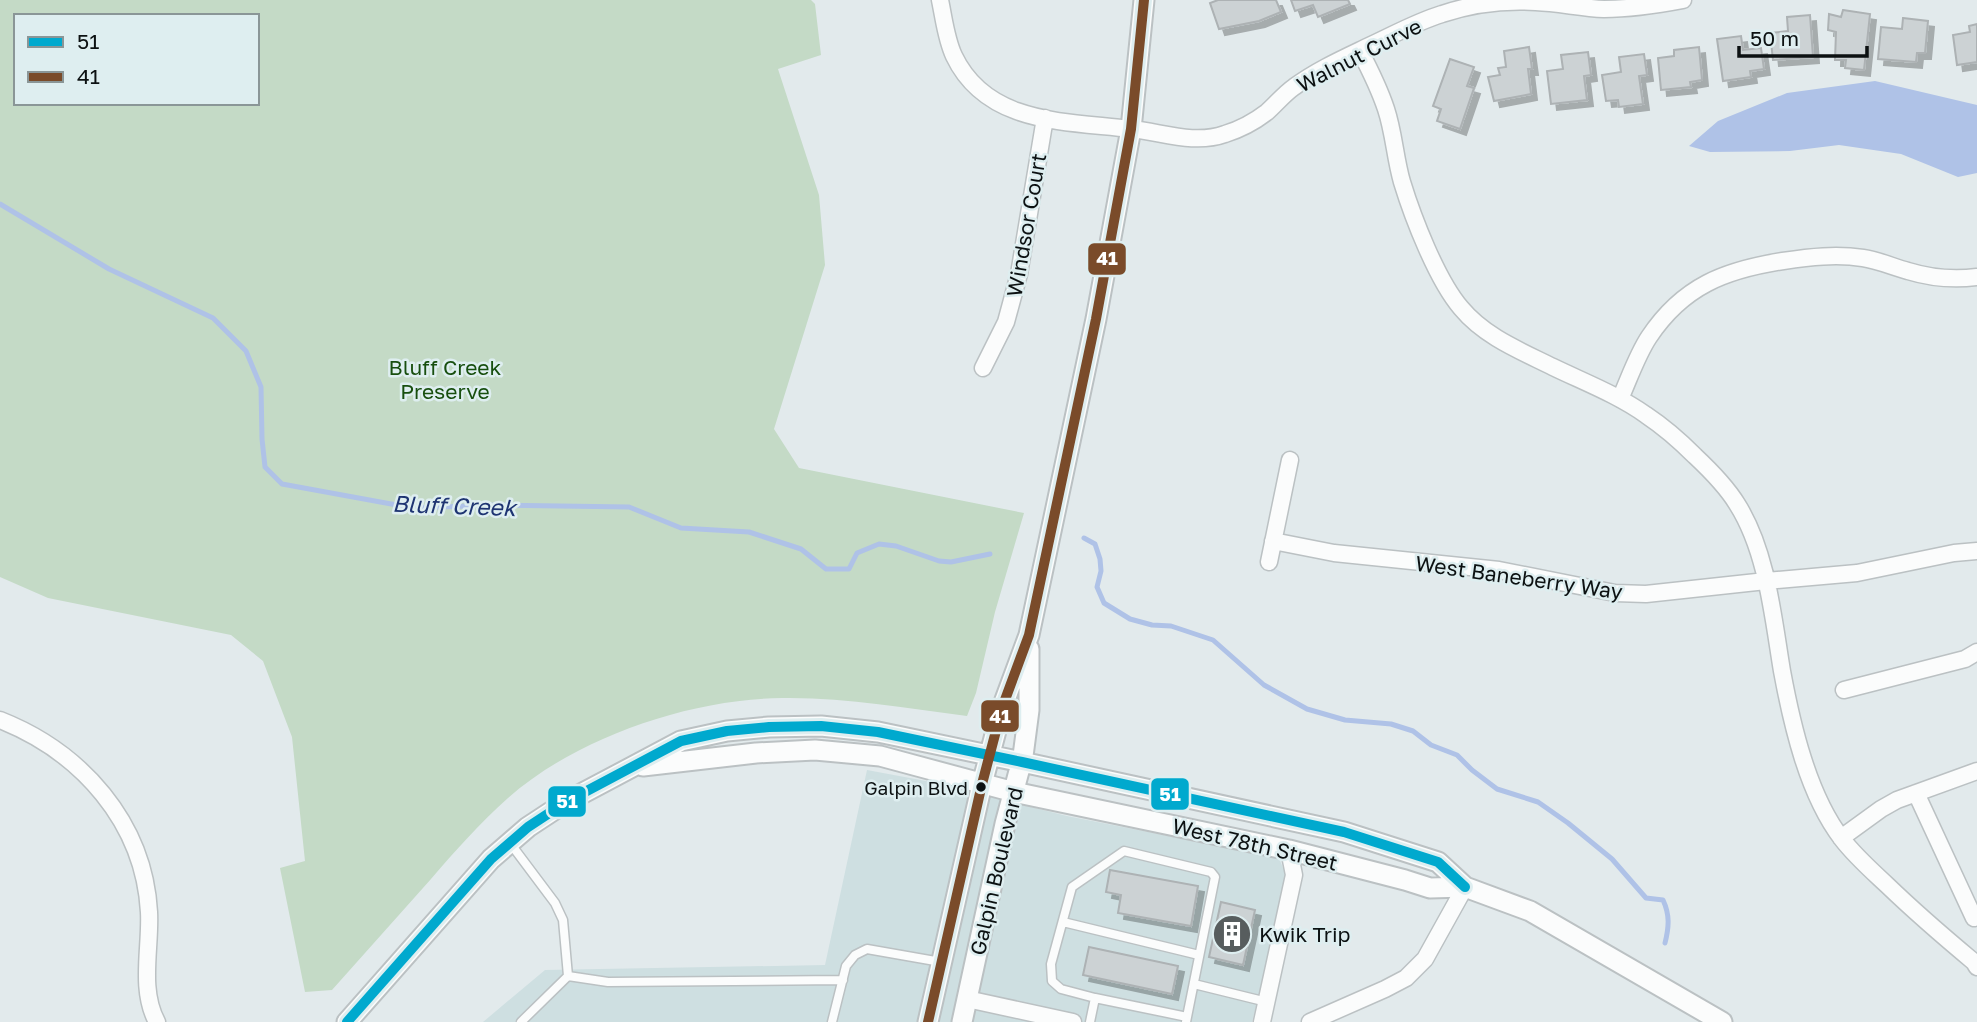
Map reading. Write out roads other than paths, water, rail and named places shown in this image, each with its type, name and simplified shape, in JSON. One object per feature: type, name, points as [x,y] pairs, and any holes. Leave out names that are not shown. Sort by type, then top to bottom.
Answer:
[{"type":"street","name":"Walnut Curve","points":[[940,0],[953,54],[962,71],[990,99],[1007,108],[1045,118],[1199,138],[1222,135],[1246,126],[1294,87],[1360,51],[1441,14],[1502,2],[1537,2],[1603,9],[1661,5],[1683,0]]},
{"type":"street","name":"Galpin Boulevard","points":[[928,1022],[982,784],[1002,708],[1029,635],[1096,319],[1131,128],[1144,0]]},
{"type":"street","points":[[1360,51],[1376,81],[1386,109],[1410,207],[1442,278],[1461,308],[1482,328],[1506,344],[1644,414],[1673,435],[1717,476],[1738,505],[1759,554],[1790,715],[1815,794],[1841,838],[1861,860],[1977,967]]},
{"type":"street","name":"Windsor Court","points":[[984,368],[1006,322],[1019,274],[1045,118]]},
{"type":"street","points":[[1620,400],[1648,339],[1667,312],[1689,293],[1739,269],[1818,256],[1843,255],[1866,258],[1937,278],[1977,277]]},
{"type":"street","points":[[1269,562],[1290,460]]},
{"type":"street","name":"West Baneberry Way","points":[[1273,541],[1334,553],[1499,570],[1615,593],[1646,594],[1857,573],[1954,553],[1977,551]]},
{"type":"street","name":"Galpin Boulevard","points":[[961,1022],[1005,824],[1022,762],[1029,710],[1029,635]]},
{"type":"street","points":[[1844,690],[1965,659],[1977,653]]},
{"type":"street","points":[[0,720],[34,737],[77,766],[100,789],[123,825],[137,855],[147,894],[149,992],[154,1016],[158,1022]]},
{"type":"street","name":"West 78th Street","points":[[347,1022],[491,859],[528,827],[566,802],[681,741],[727,731],[821,726],[878,732],[990,755],[1344,832],[1438,862],[1465,887]]},
{"type":"street","name":"West 78th Street","points":[[632,768],[756,753],[815,750],[880,756],[1014,792],[1289,850],[1430,888],[1465,887],[1530,911],[1722,1022]]},
{"type":"street","points":[[1841,838],[1897,800],[1977,771]]},
{"type":"street","points":[[1916,793],[1974,918]]},
{"type":"street","points":[[1262,1022],[1294,875],[1289,850]]},
{"type":"street","points":[[1310,1022],[1406,978],[1425,958],[1465,887]]},
{"type":"street","points":[[967,999],[1035,1018],[1073,1022]]},
{"type":"lane","points":[[510,843],[555,903],[563,920],[568,976]]},
{"type":"lane","points":[[1124,851],[1211,872],[1215,877],[1187,1019],[1061,989],[1052,981],[1051,964],[1063,922],[1072,887],[1124,851]]},
{"type":"lane","points":[[1063,922],[1199,955]]},
{"type":"lane","points":[[832,1022],[846,967],[855,954],[867,949],[941,962]]},
{"type":"lane","points":[[568,976],[608,982],[843,980]]},
{"type":"lane","points":[[521,1022],[568,976]]},
{"type":"lane","points":[[1194,984],[1267,1002]]},
{"type":"lane","points":[[1090,1022],[1096,998]]},
{"type":"water","points":[[1875,81],[1977,105],[1977,173],[1958,177],[1901,154],[1839,145],[1790,151],[1710,152],[1689,146],[1718,121],[1787,93]]},
{"type":"waterway","name":"Bluff Creek","points":[[0,204],[109,269],[213,318],[246,351],[261,387],[265,467],[282,484],[413,508],[496,505],[629,507],[681,528],[749,532],[801,549],[826,569],[849,569],[857,553],[879,544],[896,546],[939,561],[951,562],[990,554]]},
{"type":"waterway","name":"Bluff Creek","points":[[1084,538],[1095,544],[1100,559],[1101,571],[1097,587],[1104,603],[1130,619],[1152,625],[1171,626],[1213,640],[1264,685],[1307,709],[1345,720],[1391,724],[1413,731],[1431,745],[1457,755],[1497,789],[1538,802],[1612,859],[1646,898],[1663,900],[1668,921],[1665,943]]},
{"type":"place","name":"Galpin Blvd","points":[[981,787]]},
{"type":"place","name":"Kwik Trip","points":[[1232,934]]},
{"type":"park label","name":"Bluff Creek Preserve","points":[[445,379]]}]
